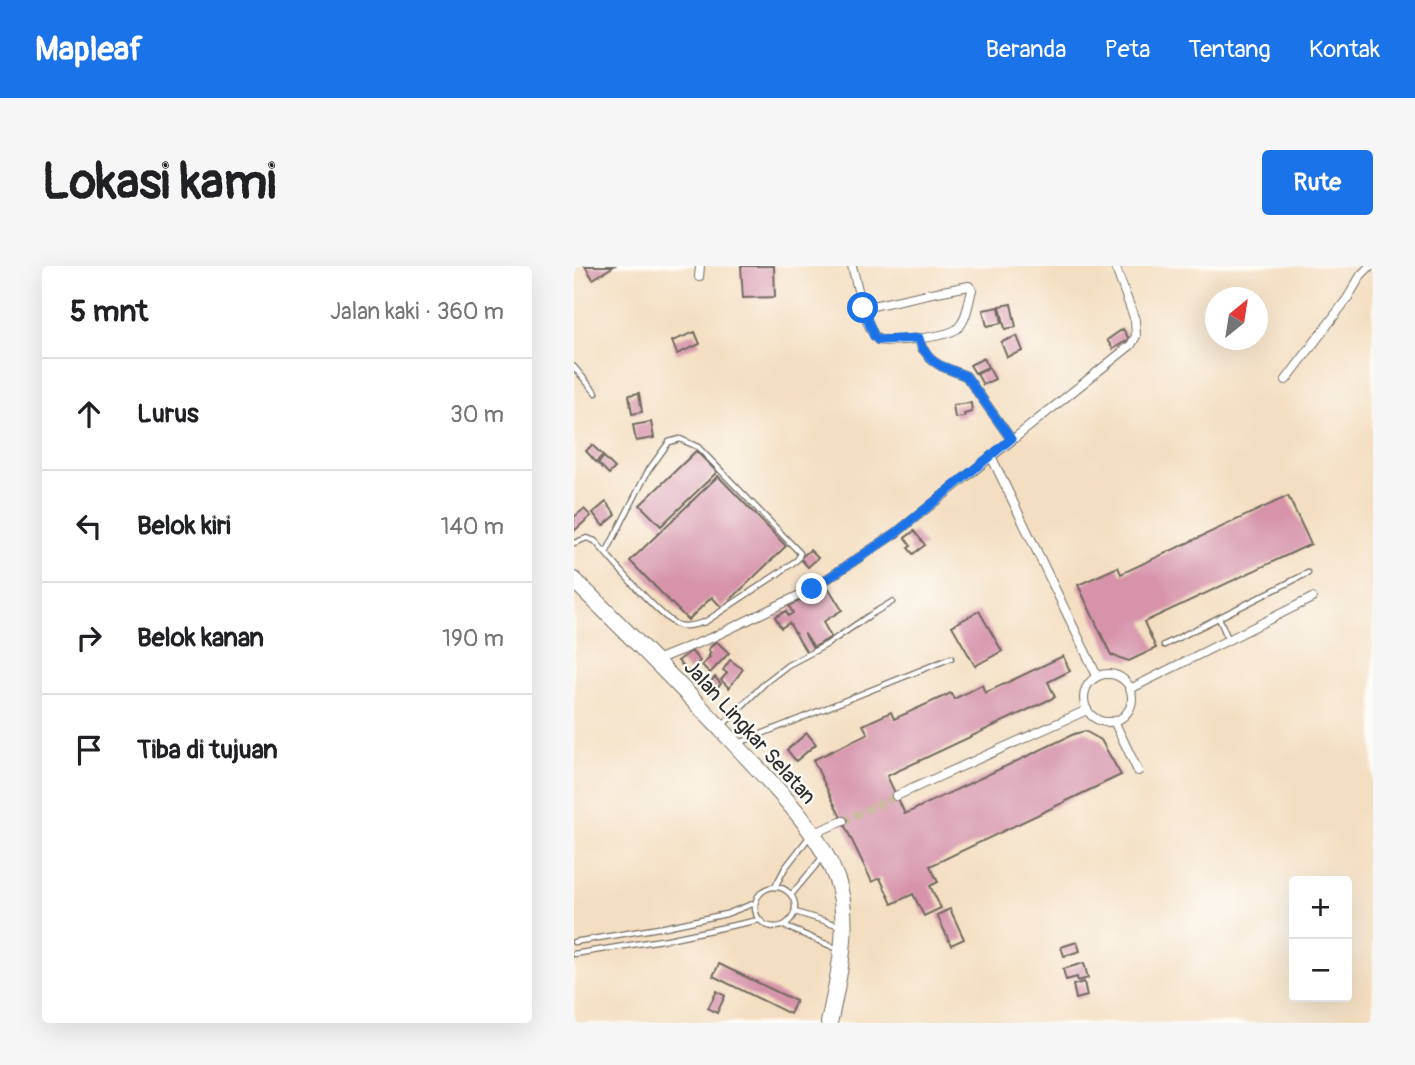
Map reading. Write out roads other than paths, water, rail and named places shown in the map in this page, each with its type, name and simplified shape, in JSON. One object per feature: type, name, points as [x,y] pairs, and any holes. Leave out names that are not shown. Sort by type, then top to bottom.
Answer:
[{"type":"highway","name":"Jalan Lingkar Selatan","points":[[574,580],[656,660],[779,790],[812,834],[837,881],[842,906],[838,980],[829,1023]]},
{"type":"street","points":[[699,276],[700,266]]},
{"type":"street","points":[[852,266],[863,308],[878,340],[919,338],[952,332],[964,320],[972,290],[969,286],[863,308]]},
{"type":"street","points":[[656,660],[713,637],[812,589],[896,533],[1130,345],[1136,336],[1135,320],[1115,266]]},
{"type":"street","points":[[1355,266],[1361,275]]},
{"type":"street","points":[[1286,380],[1370,266]]},
{"type":"street","points":[[919,338],[922,348],[933,361],[966,376],[1011,439]]},
{"type":"street","points":[[990,456],[1097,676]]},
{"type":"street","points":[[1130,688],[1312,598]]},
{"type":"street","points":[[1114,675],[1130,688],[1130,706],[1124,715],[1114,721],[1094,717],[1087,709],[1084,697],[1086,689],[1090,681],[1097,676],[1114,675]]},
{"type":"street","points":[[896,796],[1087,709]]},
{"type":"street","points":[[1114,721],[1138,771]]},
{"type":"street","points":[[812,834],[843,821]]},
{"type":"lane","points":[[574,368],[596,393]]},
{"type":"lane","points":[[574,543],[587,538],[595,541],[606,553],[670,621],[680,626],[705,622],[779,573],[800,555],[698,447],[680,439],[669,442],[648,471],[606,553]]},
{"type":"lane","points":[[1164,645],[1308,573]]},
{"type":"lane","points":[[720,728],[766,682],[788,665],[826,645],[892,602]]},
{"type":"lane","points":[[1219,618],[1228,640]]},
{"type":"lane","points":[[735,745],[951,657]]},
{"type":"lane","points":[[775,887],[785,868],[812,834]]},
{"type":"lane","points":[[791,895],[824,855]]},
{"type":"lane","points":[[775,887],[784,889],[795,903],[791,920],[784,926],[775,928],[766,926],[755,912],[759,895],[766,889],[775,887]]},
{"type":"lane","points":[[574,942],[665,928],[726,914],[755,903]]},
{"type":"lane","points":[[795,912],[842,927]]},
{"type":"lane","points":[[574,954],[668,939],[759,920]]},
{"type":"lane","points":[[784,926],[841,951]]},
{"type":"tunnel","points":[[843,821],[896,796]]}]
